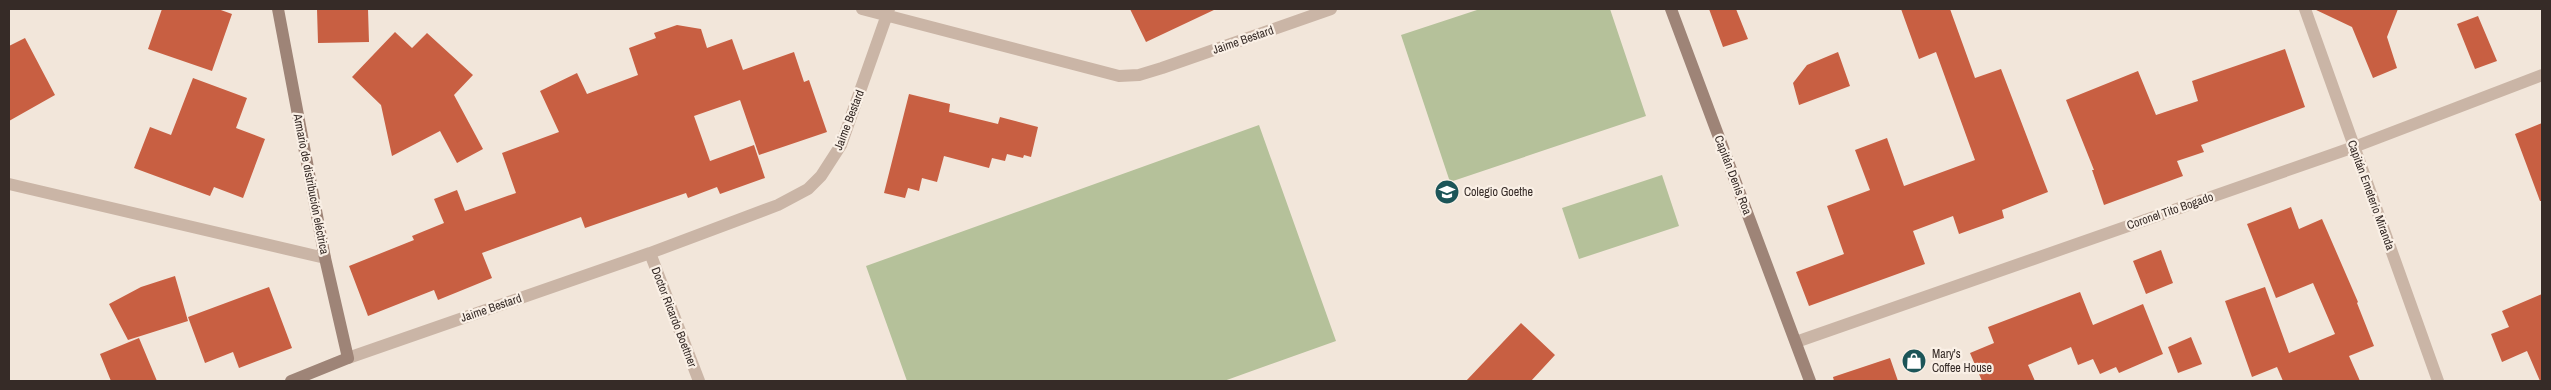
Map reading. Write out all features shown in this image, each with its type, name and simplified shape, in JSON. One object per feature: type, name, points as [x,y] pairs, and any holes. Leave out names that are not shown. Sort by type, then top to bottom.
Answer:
[{"type":"street","name":"Armario de distribución eléctrica","points":[[278,9],[325,258],[348,358]]},
{"type":"street","points":[[862,9],[888,12]]},
{"type":"street","name":"Jaime Bestard","points":[[291,381],[348,358],[650,253],[791,199],[808,189],[821,176],[841,145],[888,12],[1119,76],[1139,75],[1162,68],[1331,9]]},
{"type":"street","name":"Capitán Denis Roa","points":[[1671,9],[1810,381]]},
{"type":"street","name":"Capitán Emeterio Miranda","points":[[2306,9],[2438,381]]},
{"type":"street","name":"Coronel Tito Bogado","points":[[1796,342],[2354,147],[2542,75]]},
{"type":"street","points":[[9,184],[325,258]]},
{"type":"street","name":"Doctor Ricardo Boettner","points":[[650,253],[699,381]]},
{"type":"green space","points":[[1480,9],[1610,9],[1646,116],[1450,182],[1401,35]]},
{"type":"green space","points":[[1259,125],[1336,341],[1224,381],[907,381],[866,266]]},
{"type":"green space","points":[[1662,175],[1679,226],[1579,259],[1562,208]]},
{"type":"building","points":[[162,9],[218,9],[232,14],[212,71],[148,49]]},
{"type":"building","points":[[317,9],[368,9],[369,42],[318,43]]},
{"type":"building","points":[[1130,9],[1216,9],[1146,42]]},
{"type":"building","points":[[1709,9],[1736,9],[1748,39],[1723,47]]},
{"type":"building","points":[[1901,9],[1950,9],[1975,78],[2001,69],[2048,192],[2002,210],[2004,218],[1959,234],[1953,216],[1913,231],[1925,264],[1809,306],[1796,272],[1844,254],[1827,206],[1870,190],[1855,150],[1887,138],[1904,186],[1975,160],[1936,52],[1919,59]]},
{"type":"building","points":[[2314,9],[2398,9],[2387,37],[2397,68],[2373,78],[2352,27]]},
{"type":"building","points":[[2478,16],[2497,61],[2475,69],[2457,24]]},
{"type":"building","points":[[677,25],[701,29],[707,48],[732,39],[743,70],[794,52],[804,82],[809,80],[827,132],[759,155],[740,100],[694,116],[710,161],[754,145],[765,178],[720,194],[717,187],[688,198],[686,193],[585,228],[581,217],[482,253],[492,278],[438,300],[434,290],[368,316],[349,266],[414,240],[412,236],[444,223],[434,199],[457,190],[465,211],[516,193],[502,153],[559,132],[540,91],[577,73],[587,94],[638,75],[629,48],[656,38],[654,33]]},
{"type":"building","points":[[395,32],[412,48],[427,33],[473,75],[454,95],[483,149],[457,163],[440,131],[392,156],[381,105],[352,77]]},
{"type":"building","points":[[25,38],[55,95],[9,121],[9,46]]},
{"type":"building","points":[[2285,49],[2305,107],[2201,145],[2204,152],[2177,161],[2183,176],[2104,205],[2092,170],[2094,170],[2066,100],[2138,71],[2156,115],[2198,101],[2192,81]]},
{"type":"building","points":[[1838,52],[1850,86],[1799,105],[1793,83],[1807,65]]},
{"type":"building","points":[[193,78],[247,98],[236,128],[265,139],[243,198],[214,187],[210,196],[134,168],[150,127],[171,135]]},
{"type":"building","points":[[909,94],[950,104],[949,112],[998,124],[1000,117],[1038,127],[1031,157],[1024,155],[1023,158],[1007,154],[1005,161],[992,158],[989,168],[944,156],[937,182],[922,178],[919,191],[908,188],[905,198],[884,193]]},
{"type":"building","points":[[2542,123],[2542,201],[2540,201],[2515,134]]},
{"type":"building","points":[[2291,207],[2299,229],[2322,219],[2358,302],[2374,346],[2349,356],[2360,381],[2283,381],[2277,367],[2252,377],[2225,301],[2265,287],[2289,353],[2335,334],[2313,283],[2276,298],[2247,224]]},
{"type":"building","points":[[2161,250],[2173,283],[2146,294],[2133,261]]},
{"type":"building","points":[[175,276],[188,321],[128,340],[109,304],[141,287]]},
{"type":"building","points":[[269,287],[292,348],[239,368],[233,352],[205,363],[188,317]]},
{"type":"building","points":[[2080,292],[2093,325],[2143,304],[2163,354],[2119,373],[2116,367],[2100,374],[2093,359],[2078,365],[2071,347],[2028,365],[2035,381],[1982,381],[1970,353],[1994,343],[1988,327]]},
{"type":"building","points":[[2542,294],[2542,381],[2540,381],[2527,351],[2502,362],[2491,334],[2509,327],[2502,311]]},
{"type":"building","points":[[1521,323],[1555,355],[1531,381],[1466,381]]},
{"type":"building","points":[[2191,337],[2202,364],[2178,373],[2168,347]]},
{"type":"building","points":[[139,338],[157,381],[111,381],[100,354]]},
{"type":"building","points":[[1890,358],[1898,381],[1834,381],[1833,377]]},
{"type":"place","name":"Colegio Goethe","points":[[1447,192]]},
{"type":"place","name":"Mary's Coffee House","points":[[1914,361]]}]
